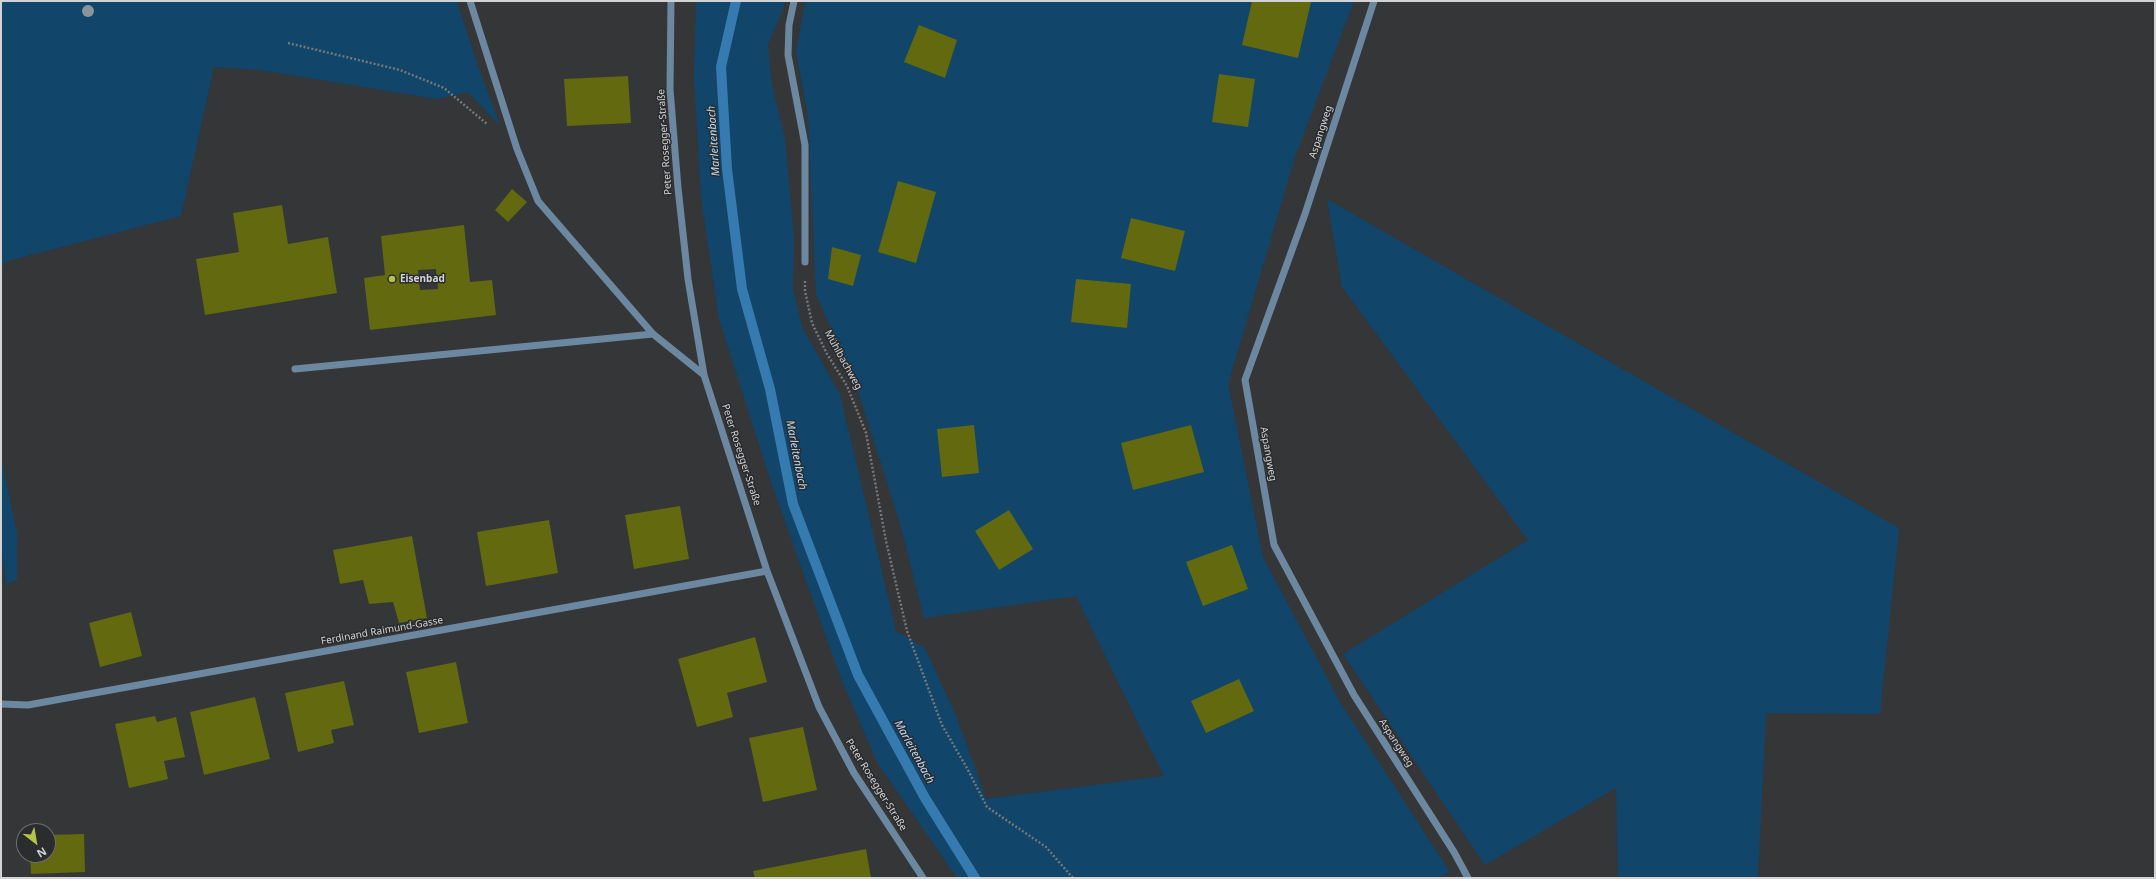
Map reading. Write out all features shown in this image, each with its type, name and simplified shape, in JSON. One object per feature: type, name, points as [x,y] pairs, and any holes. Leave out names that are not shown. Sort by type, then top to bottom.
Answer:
[{"type":"street","points":[[470,1],[514,141],[538,201],[653,334],[704,375]]},
{"type":"street","name":"Peter Rosegger-Straße","points":[[671,1],[670,89],[678,188],[688,279],[704,375],[767,571],[819,707],[854,773],[923,878]]},
{"type":"street","points":[[794,1],[789,25],[788,55],[805,145],[805,262]]},
{"type":"street","name":"Aspangweg","points":[[1374,1],[1305,214],[1245,380],[1274,545],[1354,695],[1454,852],[1468,878]]},
{"type":"street","points":[[295,369],[653,334]]},
{"type":"street","name":"Ferdinand Raimund-Gasse","points":[[1,704],[28,705],[767,571]]},
{"type":"path","points":[[288,43],[400,70],[444,88],[473,110],[494,130],[514,141]]},
{"type":"path","name":"Mühlbachweg","points":[[805,262],[805,291],[812,323],[827,354],[848,386],[866,433],[886,541],[907,630],[942,725],[987,807],[1046,847],[1073,878]]},
{"type":"shaded area","points":[[1,1],[457,1],[476,60],[500,126],[468,92],[437,99],[259,70],[214,67],[181,216],[4,262],[1,274]]},
{"type":"shaded area","points":[[696,1],[786,1],[768,45],[772,85],[785,138],[794,236],[793,289],[803,329],[840,394],[896,631],[925,648],[957,718],[986,799],[1164,776],[1076,596],[924,618],[899,520],[856,385],[816,294],[808,117],[796,52],[805,1],[1354,1],[1295,157],[1228,384],[1263,557],[1340,702],[1450,872],[1436,878],[957,878],[877,762],[840,676],[770,479],[719,319],[701,197],[694,78]]},
{"type":"shaded area","points":[[1327,199],[1899,528],[1880,714],[1766,713],[1758,878],[1618,878],[1616,788],[1485,865],[1343,654],[1528,540],[1342,287]]},
{"type":"shaded area","points":[[1,457],[17,533],[17,580],[6,584],[1,544]]},
{"type":"building","points":[[1252,1],[1311,2],[1298,58],[1242,45]]},
{"type":"building","points":[[919,25],[957,40],[945,78],[904,62]]},
{"type":"building","points":[[1219,74],[1255,79],[1248,127],[1212,122]]},
{"type":"building","points":[[628,76],[631,123],[567,126],[564,79]]},
{"type":"building","points":[[898,181],[936,192],[916,263],[878,252]]},
{"type":"building","points":[[512,189],[527,202],[508,222],[495,210]]},
{"type":"building","points":[[282,205],[288,244],[328,237],[337,293],[205,315],[196,259],[239,252],[233,213]]},
{"type":"building","points":[[1131,218],[1185,231],[1175,271],[1121,258]]},
{"type":"building","name":"Eisenbad","points":[[464,225],[470,282],[492,280],[496,315],[370,330],[364,278],[385,275],[381,236]],"holes":[[[436,269],[438,289],[420,290],[418,270]]]},
{"type":"building","points":[[832,247],[861,255],[853,286],[828,279]]},
{"type":"building","points":[[1076,279],[1131,284],[1127,328],[1071,322]]},
{"type":"building","points":[[974,425],[979,473],[942,477],[937,429]]},
{"type":"building","points":[[1191,425],[1204,472],[1133,490],[1121,443]]},
{"type":"building","points":[[680,506],[689,559],[634,569],[625,515]]},
{"type":"building","points":[[1009,510],[1033,549],[999,570],[975,531]]},
{"type":"building","points":[[549,520],[558,573],[486,586],[477,532]]},
{"type":"building","points":[[412,536],[427,618],[399,623],[393,602],[369,604],[363,580],[340,584],[333,550]]},
{"type":"building","points":[[1232,545],[1248,589],[1203,606],[1186,562]]},
{"type":"building","points":[[131,612],[142,656],[100,667],[89,623]]},
{"type":"building","points":[[755,637],[767,682],[727,693],[733,717],[697,727],[678,659]]},
{"type":"building","points":[[456,662],[468,723],[419,733],[406,672]]},
{"type":"building","points":[[1239,679],[1254,711],[1206,733],[1191,701]]},
{"type":"building","points":[[344,681],[354,725],[331,730],[334,743],[298,752],[285,693]]},
{"type":"building","points":[[255,697],[270,759],[204,775],[190,712]]},
{"type":"building","points":[[155,716],[157,722],[176,717],[185,757],[164,761],[168,779],[129,788],[115,724]]},
{"type":"building","points":[[803,727],[817,790],[763,802],[749,738]]},
{"type":"building","points":[[84,834],[85,872],[31,874],[30,863],[56,863],[56,835]]},
{"type":"building","points":[[866,849],[871,878],[755,878],[753,871]]},
{"type":"waterway","name":"Marleitenbach","points":[[736,1],[721,67],[727,169],[742,289],[770,389],[793,504],[858,675],[925,798],[975,878]]},
{"type":"place","name":"Eisenbad","points":[[392,279]]}]
